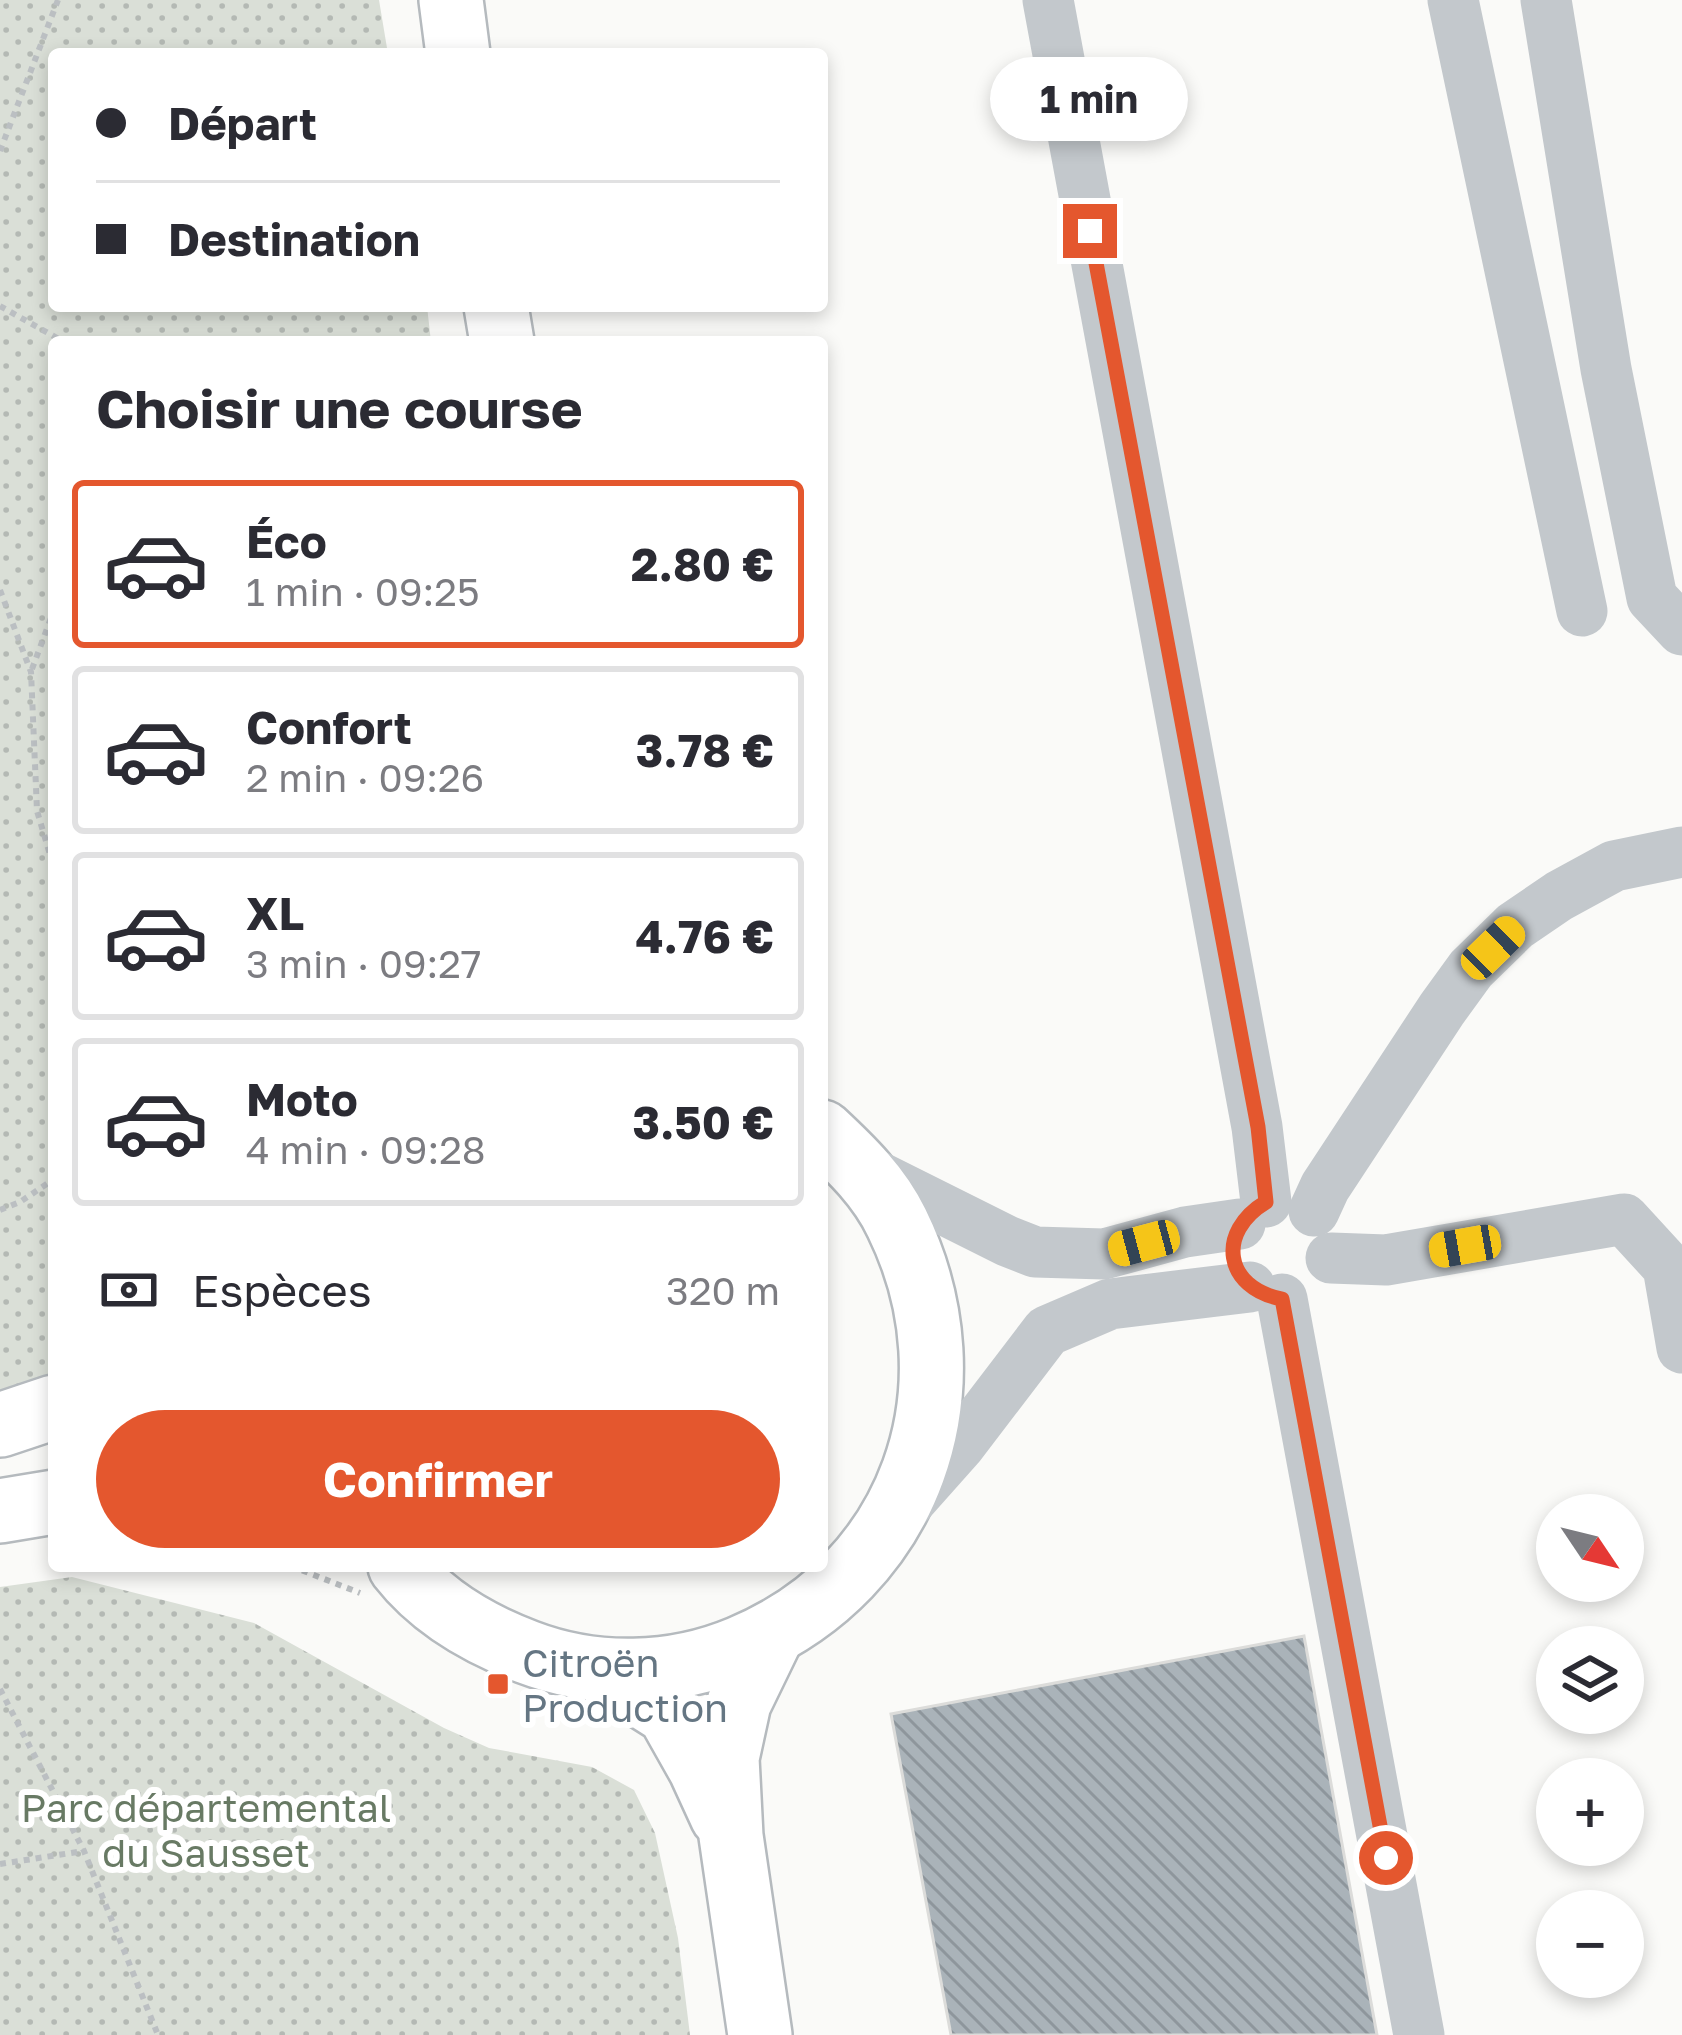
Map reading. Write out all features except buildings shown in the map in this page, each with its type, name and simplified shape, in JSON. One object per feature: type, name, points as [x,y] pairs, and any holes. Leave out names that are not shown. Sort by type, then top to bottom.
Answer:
[{"type":"main road","points":[[451,0],[457,48]]},
{"type":"main road","points":[[382,1581],[495,1640],[547,1660],[601,1670],[660,1670],[717,1658],[772,1635],[837,1588],[887,1527],[915,1469],[931,1406],[932,1342],[920,1279],[896,1219],[841,1150]]},
{"type":"main road","points":[[0,1425],[48,1409]]},
{"type":"main road","points":[[0,1511],[48,1503]]},
{"type":"main road","points":[[760,2035],[731,1836],[728,1758],[739,1703],[772,1635]]},
{"type":"main road","points":[[601,1670],[669,1713],[731,1836]]},
{"type":"lane","points":[[887,1527],[960,1445],[1047,1331],[1110,1304],[1266,1293],[1299,1296],[1325,1274],[1288,1224],[1258,1127],[1048,0]]},
{"type":"lane","points":[[1453,0],[1582,611]]},
{"type":"lane","points":[[1546,0],[1606,369],[1652,598],[1682,629]]},
{"type":"lane","points":[[1419,2035],[1266,1293],[1235,1264],[1233,1251],[1288,1224],[1325,1187],[1471,969],[1516,926],[1614,866],[1682,852]]},
{"type":"lane","points":[[841,1150],[1035,1252],[1104,1254],[1185,1232],[1288,1224],[1386,1260],[1624,1219],[1668,1267],[1682,1348]]},
{"type":"path","points":[[0,151],[58,0]]},
{"type":"path","points":[[0,306],[53,336]]},
{"type":"path","points":[[0,590],[31,672],[37,811],[48,848]]},
{"type":"path","points":[[31,672],[48,626]]},
{"type":"path","points":[[0,1210],[48,1183]]},
{"type":"path","points":[[327,1572],[382,1581]]},
{"type":"path","points":[[0,1689],[84,1851],[158,2035]]},
{"type":"path","points":[[0,1864],[84,1851]]},
{"type":"green space","points":[[0,0],[379,0],[387,48],[48,48],[48,312],[428,312],[430,336],[48,336],[48,1388],[0,1402]]},
{"type":"green space","name":"Parc départemental du Sausset","points":[[72,1577],[254,1623],[489,1748],[592,1767],[634,1790],[655,1833],[678,1938],[690,2035],[0,2035],[0,1587]]},
{"type":"place","name":"Citroën Production","points":[[498,1684]]},
{"type":"route","points":[[1090,231],[1258,1127],[1266,1202],[1240,1224],[1234,1237],[1235,1264],[1250,1287],[1282,1299],[1386,1858]]}]
